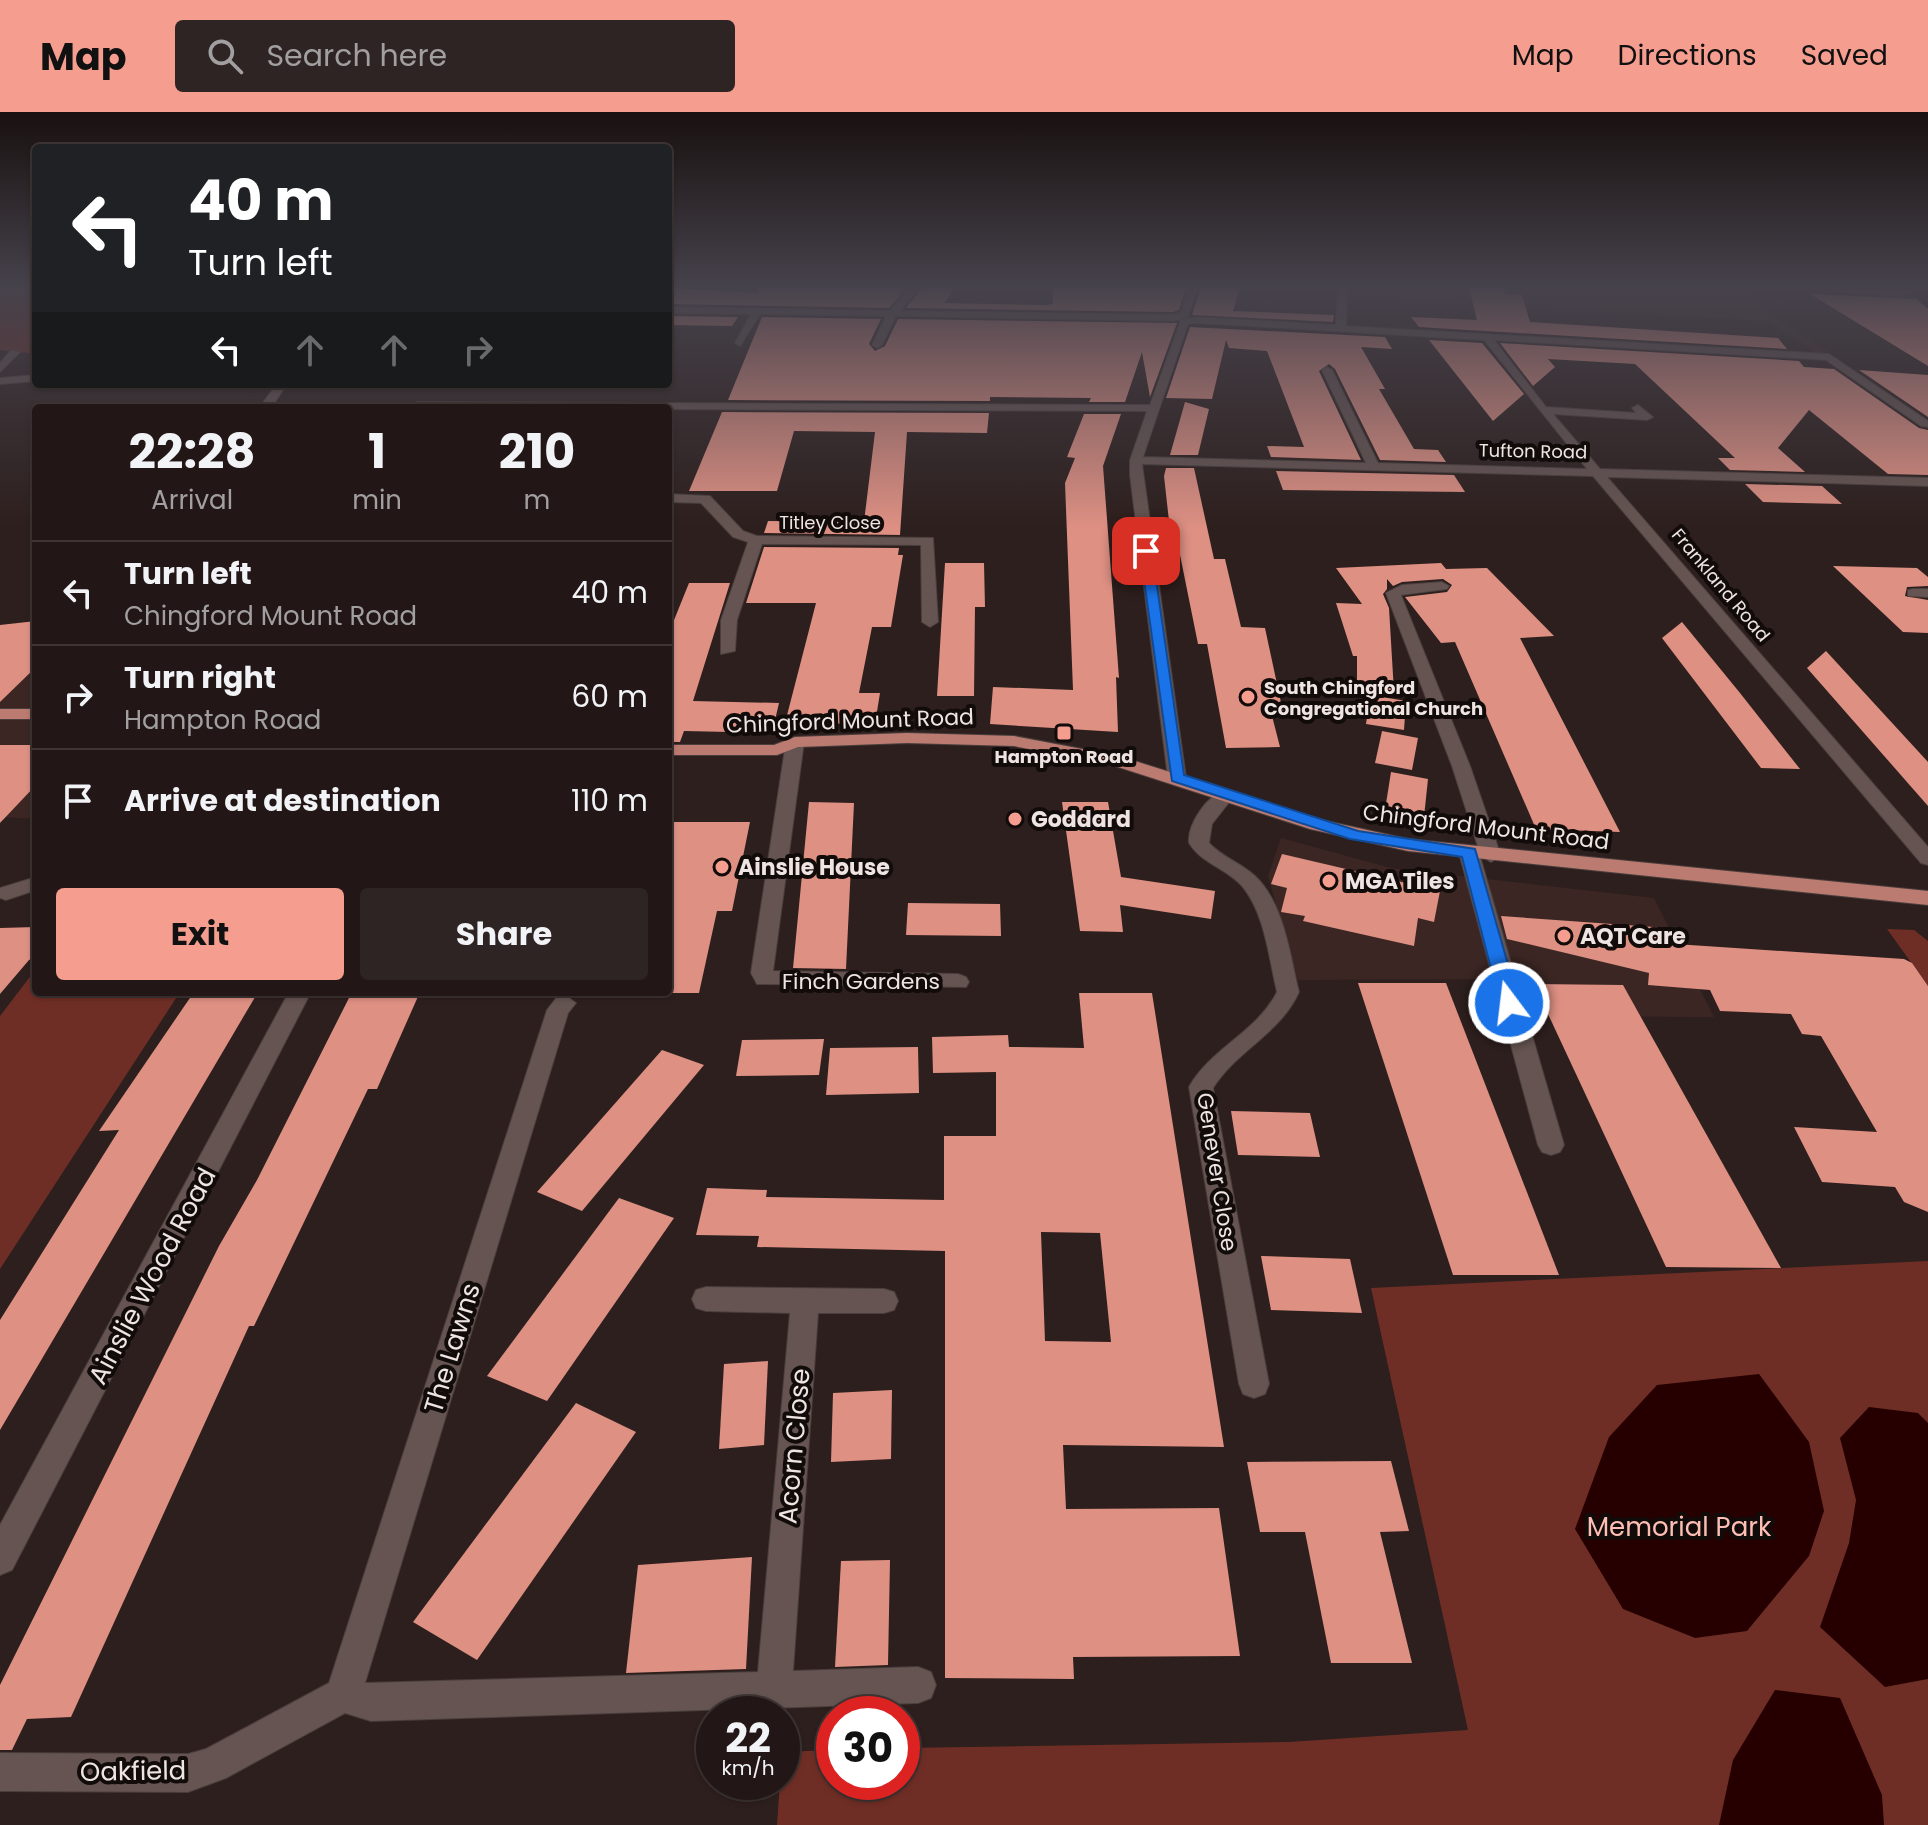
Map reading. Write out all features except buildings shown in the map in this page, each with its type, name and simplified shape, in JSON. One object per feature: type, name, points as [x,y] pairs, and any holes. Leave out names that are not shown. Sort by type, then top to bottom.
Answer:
[{"type":"main road","points":[[0,714],[32,714]]},
{"type":"main road","name":"Chingford Mount Road","points":[[672,750],[777,750],[795,742],[967,738],[1014,741],[1062,748],[1177,778],[1355,836],[1480,854],[1928,898]]},
{"type":"street","points":[[1168,368],[1136,460],[1177,778]]},
{"type":"street","name":"Frankland Road","points":[[1510,368],[1543,410],[1928,859]]},
{"type":"street","points":[[1845,368],[1925,424]]},
{"type":"street","points":[[1327,370],[1373,465]]},
{"type":"street","points":[[0,381],[32,378]]},
{"type":"street","points":[[465,404],[558,402],[1154,408]]},
{"type":"street","points":[[1543,410],[1647,417],[1638,408]]},
{"type":"street","name":"Tufton Road","points":[[1136,460],[1596,470],[1928,482]]},
{"type":"street","name":"Titley Close","points":[[672,498],[705,499],[738,534],[756,540],[928,541],[930,622]]},
{"type":"street","points":[[727,651],[729,620],[756,540]]},
{"type":"street","points":[[1442,586],[1402,589],[1393,593],[1461,766],[1551,1145]]},
{"type":"street","name":"Finch Gardens","points":[[795,742],[762,973],[765,979],[958,982]]},
{"type":"street","name":"Genever Close","points":[[1225,796],[1198,833],[1198,842],[1204,851],[1251,883],[1265,910],[1288,992],[1276,1015],[1210,1068],[1201,1087],[1254,1384]]},
{"type":"street","points":[[2,894],[32,884]]},
{"type":"street","name":"Ainslie Wood Road","points":[[0,1558],[298,996]]},
{"type":"street","name":"The Lawns","points":[[343,1695],[558,1010],[565,1003]]},
{"type":"street","points":[[706,1299],[884,1301]]},
{"type":"street","name":"Acorn Close","points":[[774,1690],[805,1301]]},
{"type":"street","points":[[343,1695],[371,1703],[918,1685]]},
{"type":"street","name":"Oakfield","points":[[0,1772],[188,1773],[213,1765],[343,1695]]},
{"type":"shaded area","points":[[32,622],[32,819],[0,817],[0,625]]},
{"type":"shaded area","points":[[1281,838],[1391,868],[1654,898],[1714,1017],[1503,1016],[1490,979],[1298,980],[1268,876]]},
{"type":"shaded area","points":[[1759,1374],[1809,1442],[1824,1511],[1809,1556],[1747,1631],[1695,1638],[1623,1609],[1575,1529],[1609,1437],[1657,1385]]},
{"type":"shaded area","points":[[1869,1407],[1918,1413],[1928,1423],[1928,1679],[1885,1687],[1820,1627],[1849,1543],[1856,1500],[1840,1438]]},
{"type":"shaded area","points":[[1775,1690],[1840,1698],[1882,1795],[1884,1825],[1719,1825],[1733,1760]]},
{"type":"green space","points":[[1887,929],[1914,930],[1928,941],[1928,986]]},
{"type":"green space","points":[[32,974],[32,996],[177,996],[0,1269],[0,1016]]},
{"type":"green space","name":"Memorial Park","points":[[1928,1261],[1928,1825],[777,1825],[779,1800],[800,1800],[800,1751],[816,1751],[816,1800],[920,1800],[920,1748],[1289,1742],[1468,1730],[1371,1288]]},
{"type":"place","name":"South Chingford Congregational Church","points":[[1248,697]]},
{"type":"place","name":"Hampton Road","points":[[1064,733]]},
{"type":"place","name":"Goddard","points":[[1015,819]]},
{"type":"place","name":"Ainslie House","points":[[722,867]]},
{"type":"place","name":"MGA Tiles","points":[[1329,881]]},
{"type":"place","name":"AQT Care","points":[[1564,936]]},
{"type":"route","points":[[1146,551],[1177,778],[1355,836],[1469,853],[1509,1003]]}]
